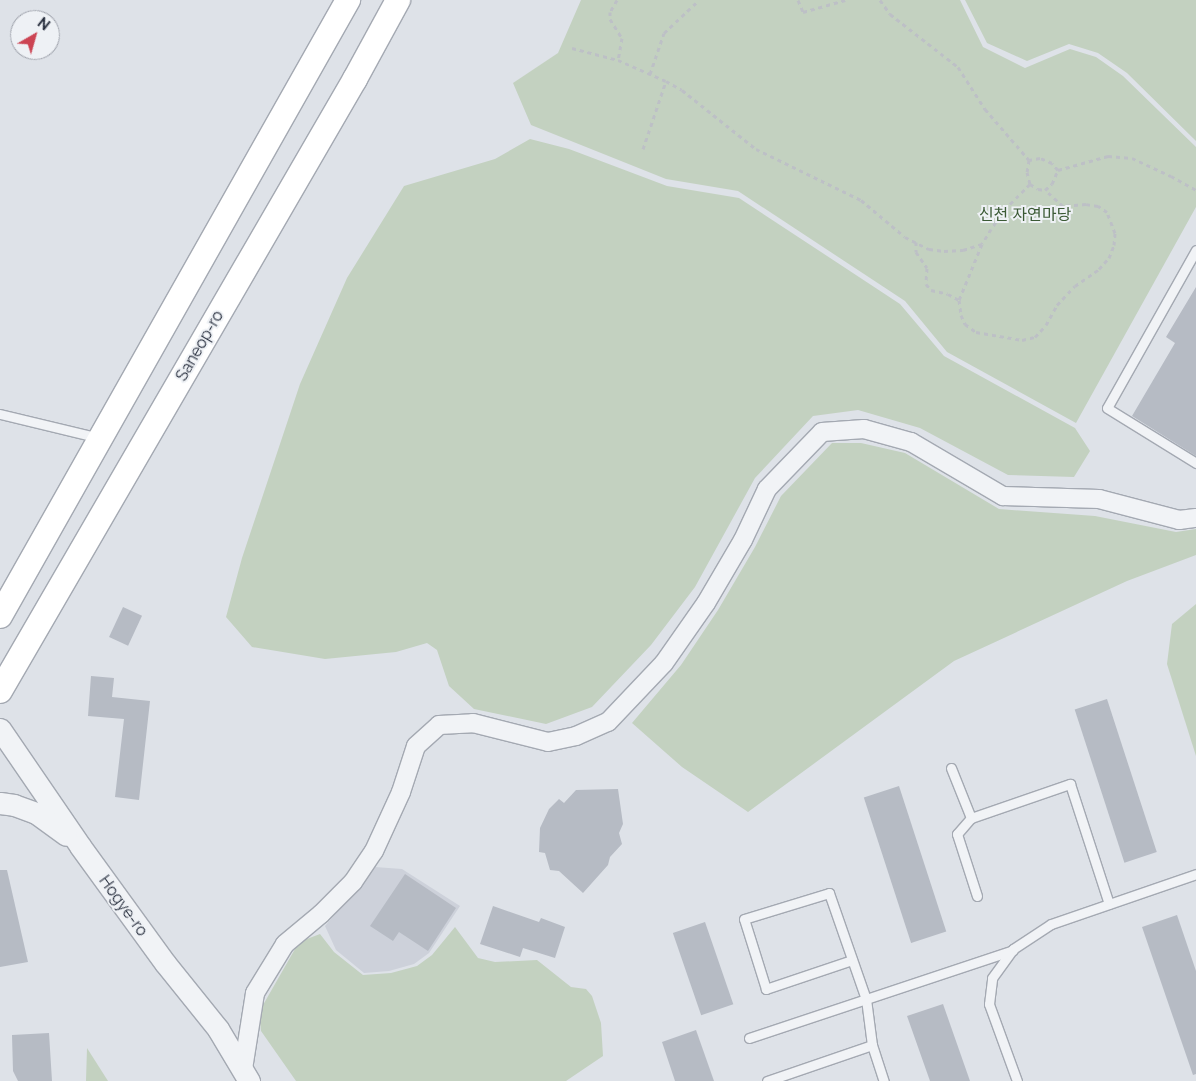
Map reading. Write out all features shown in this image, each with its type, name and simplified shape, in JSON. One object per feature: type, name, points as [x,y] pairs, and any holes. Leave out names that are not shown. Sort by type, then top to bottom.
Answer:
[{"type":"main road","points":[[0,616],[348,0]]},
{"type":"main road","name":"Saneop-ro","points":[[0,692],[355,79],[398,0]]},
{"type":"street","points":[[246,1075],[255,993],[285,944],[321,914],[353,882],[374,850],[402,792],[416,746],[439,725],[473,723],[548,742],[576,736],[608,722],[664,663],[706,603],[743,540],[767,489],[822,432],[864,429],[911,442],[1003,496],[1099,499],[1179,520],[1196,518]]},
{"type":"street","name":"Hogye-ro","points":[[0,729],[80,846],[165,963],[218,1029],[246,1075]]},
{"type":"street","points":[[0,803],[14,805],[36,813],[80,846]]},
{"type":"lane","points":[[1196,250],[1107,408],[1196,463]]},
{"type":"lane","points":[[0,414],[100,438]]},
{"type":"lane","points":[[951,768],[971,818]]},
{"type":"lane","points":[[977,896],[957,834],[971,818],[1070,784],[1109,904]]},
{"type":"lane","points":[[749,1038],[1013,950],[1051,924],[1196,874]]},
{"type":"lane","points":[[852,960],[766,989],[744,919],[829,893],[866,999],[872,1045],[884,1081]]},
{"type":"lane","points":[[1013,950],[992,978],[988,1004],[1017,1081]]},
{"type":"lane","points":[[767,1081],[872,1045]]},
{"type":"path","points":[[617,0],[610,12],[610,18],[622,38],[618,60]]},
{"type":"path","points":[[650,74],[664,33],[699,0]]},
{"type":"path","points":[[798,0],[803,12],[845,0]]},
{"type":"path","points":[[880,0],[890,14],[958,67],[985,109],[1029,160]]},
{"type":"path","points":[[572,48],[618,60],[666,81],[682,90],[756,149],[861,200],[905,237],[930,249],[944,251],[964,250],[982,244]]},
{"type":"path","points":[[643,149],[666,81]]},
{"type":"path","points":[[1058,170],[1108,156],[1132,158],[1196,190]]},
{"type":"path","points":[[1029,160],[1040,158],[1052,163],[1058,170]]},
{"type":"path","points":[[1029,160],[1027,172],[1030,184],[1038,189],[1045,190],[1063,206],[1086,204],[1098,206],[1107,212],[1115,233],[1114,245],[1109,258],[1057,305],[1046,325],[1035,337],[1022,340],[976,332],[965,324],[961,315],[960,300],[982,244],[1005,209],[1030,184]]},
{"type":"path","points":[[1045,190],[1052,184],[1058,170]]},
{"type":"path","points":[[916,242],[916,252],[927,268],[926,284],[931,290],[948,294],[960,300]]},
{"type":"shaded area","points":[[375,867],[402,869],[460,906],[429,953],[414,964],[389,971],[364,973],[336,950],[325,926]]},
{"type":"green space","name":"신천 자연마당","points":[[581,0],[960,0],[983,47],[1025,68],[1070,49],[1096,57],[1123,76],[1196,147],[1196,207],[1076,423],[947,352],[905,301],[738,191],[666,179],[531,125],[513,83],[558,53]]},
{"type":"green space","points":[[965,0],[1196,0],[1196,141],[1127,73],[1098,53],[1069,44],[1027,61],[987,43]]},
{"type":"green space","points":[[530,139],[569,149],[667,186],[739,198],[900,304],[944,356],[1075,428],[1090,451],[1074,477],[1008,475],[920,428],[858,410],[813,416],[755,478],[695,587],[651,645],[592,707],[546,724],[474,709],[449,686],[437,650],[427,643],[396,652],[325,659],[252,647],[226,617],[242,558],[300,384],[347,278],[404,186],[495,159]]},
{"type":"green space","points":[[832,443],[861,443],[905,453],[999,509],[1095,516],[1176,532],[1196,529],[1196,555],[1127,581],[954,661],[748,812],[682,767],[632,723],[681,665],[718,610],[755,547],[781,496]]},
{"type":"green space","points":[[1196,604],[1196,756],[1167,664],[1172,624]]},
{"type":"green space","points":[[455,927],[478,958],[495,962],[537,960],[571,987],[586,989],[592,996],[601,1023],[603,1056],[566,1081],[296,1081],[261,1031],[259,1012],[299,942],[320,934],[334,952],[363,975],[391,973],[417,966],[432,955]]},
{"type":"green space","points":[[87,1048],[108,1081],[86,1081]]},
{"type":"building","points":[[1196,287],[1196,456],[1132,416],[1175,343],[1166,337]]},
{"type":"building","points":[[123,607],[142,616],[128,646],[109,637]]},
{"type":"building","points":[[91,676],[114,678],[112,697],[150,701],[139,800],[115,797],[124,719],[88,716]]},
{"type":"building","points":[[1107,699],[1157,852],[1124,863],[1075,710]]},
{"type":"building","points":[[899,786],[946,932],[911,943],[864,797]]},
{"type":"building","points":[[618,789],[623,824],[619,833],[622,844],[610,857],[608,865],[583,893],[559,871],[550,870],[545,853],[539,852],[540,828],[549,809],[559,799],[564,803],[576,790]]},
{"type":"building","points":[[0,870],[7,870],[28,962],[0,967]]},
{"type":"building","points":[[405,874],[456,908],[428,951],[399,932],[393,941],[370,926]]},
{"type":"building","points":[[493,906],[539,922],[541,918],[565,927],[555,958],[523,948],[520,957],[480,944]]},
{"type":"building","points":[[1177,915],[1196,971],[1196,1074],[1193,1075],[1142,927]]},
{"type":"building","points":[[705,922],[733,1004],[701,1015],[673,933]]},
{"type":"building","points":[[943,1004],[970,1081],[930,1081],[907,1016]]},
{"type":"building","points":[[696,1030],[714,1081],[675,1081],[662,1042]]},
{"type":"building","points":[[49,1033],[52,1081],[18,1081],[13,1071],[12,1035]]}]
